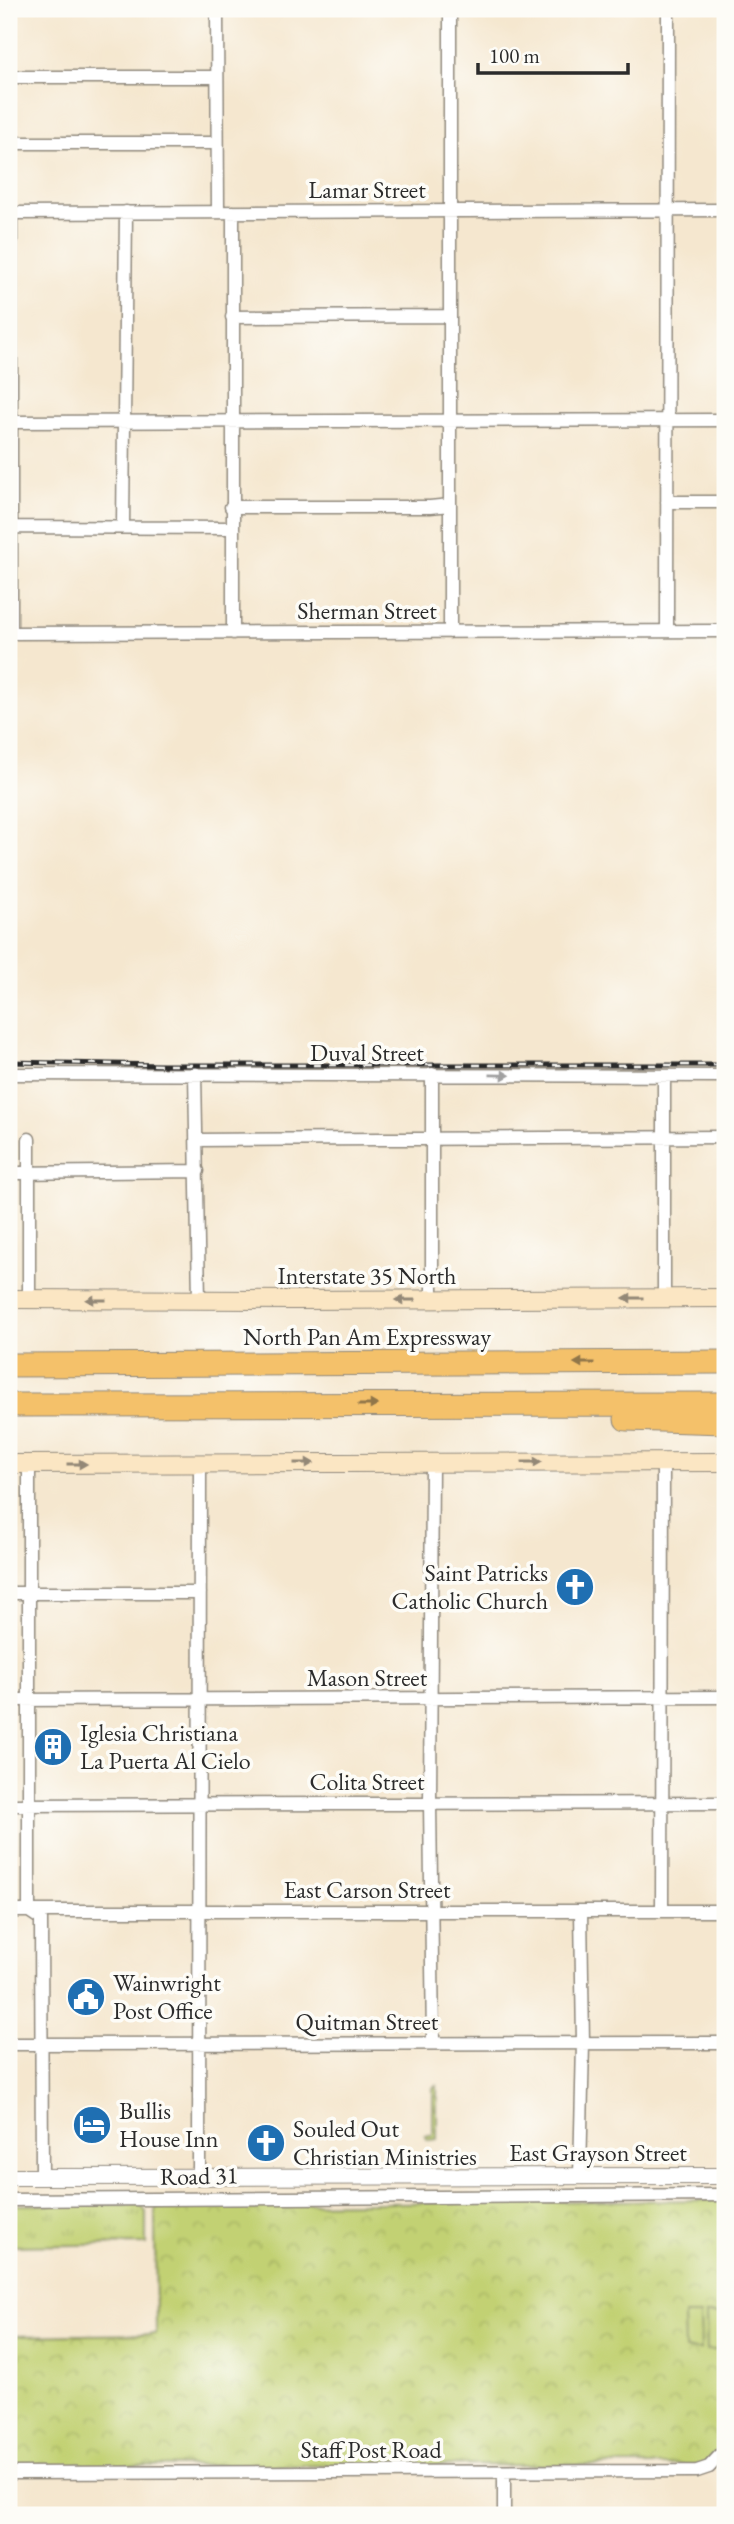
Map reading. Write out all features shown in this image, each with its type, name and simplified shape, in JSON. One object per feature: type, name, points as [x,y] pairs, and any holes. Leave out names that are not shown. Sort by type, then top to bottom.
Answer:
[{"type":"highway","points":[[9,1351],[154,1352],[333,1364]]},
{"type":"highway","name":"North Pan Am Expressway","points":[[9,1364],[725,1362]]},
{"type":"highway","points":[[9,1405],[725,1404]]},
{"type":"highway","points":[[438,1405],[514,1414],[725,1422]]},
{"type":"highway","points":[[9,1415],[299,1406]]},
{"type":"main road","name":"Interstate 35 North","points":[[9,1299],[725,1298]]},
{"type":"main road","points":[[9,1464],[725,1462]]},
{"type":"street","points":[[217,9],[218,212]]},
{"type":"street","points":[[450,9],[450,632]]},
{"type":"street","points":[[667,631],[668,9]]},
{"type":"street","points":[[9,77],[217,77]]},
{"type":"street","points":[[9,143],[217,143]]},
{"type":"street","name":"Lamar Street","points":[[10,212],[725,210]]},
{"type":"street","points":[[10,212],[10,633]]},
{"type":"street","points":[[123,527],[126,212]]},
{"type":"street","points":[[233,212],[233,633]]},
{"type":"street","points":[[232,317],[450,316]]},
{"type":"street","points":[[10,422],[725,420]]},
{"type":"street","points":[[667,502],[725,502]]},
{"type":"street","points":[[232,507],[430,508],[450,505]]},
{"type":"street","points":[[10,527],[232,528]]},
{"type":"street","name":"Sherman Street","points":[[10,633],[725,631]]},
{"type":"street","points":[[195,1073],[200,1300]]},
{"type":"street","name":"Duval Street","points":[[9,1074],[725,1076]]},
{"type":"street","points":[[432,1074],[432,1300]]},
{"type":"street","points":[[664,1076],[664,1298]]},
{"type":"street","points":[[197,1140],[725,1138]]},
{"type":"street","points":[[29,1139],[29,1299]]},
{"type":"street","points":[[9,1173],[198,1171]]},
{"type":"street","points":[[432,1462],[430,1803],[433,2042]]},
{"type":"street","points":[[663,1462],[663,1911]]},
{"type":"street","points":[[29,1464],[29,1911],[41,1919],[43,2177]]},
{"type":"street","points":[[199,2176],[200,1464]]},
{"type":"street","points":[[9,1593],[200,1593]]},
{"type":"street","name":"Mason Street","points":[[9,1700],[725,1697]]},
{"type":"street","name":"Colita Street","points":[[9,1805],[725,1803]]},
{"type":"street","name":"East Carson Street","points":[[9,1911],[725,1911]]},
{"type":"street","points":[[580,2175],[583,2043],[581,1911]]},
{"type":"street","name":"Quitman Street","points":[[9,2044],[725,2043]]},
{"type":"street","name":"East Grayson Street","points":[[9,2177],[725,2176]]},
{"type":"street","name":"Road 31","points":[[9,2200],[725,2195]]},
{"type":"street","name":"Staff Post Road","points":[[9,2473],[697,2471],[709,2467],[725,2450]]},
{"type":"street","points":[[504,2472],[504,2515]]},
{"type":"green space","points":[[437,2085],[437,2139],[428,2140],[425,2135],[433,2135],[433,2088]]},
{"type":"green space","points":[[725,2200],[725,2443],[703,2465],[9,2466],[9,2336],[156,2334],[155,2212],[160,2205]]},
{"type":"green space","points":[[140,2204],[146,2212],[146,2244],[9,2246],[9,2205]]},
{"type":"green space","points":[[706,2314],[722,2314],[722,2350],[707,2350]]},
{"type":"green space","points":[[684,2315],[700,2315],[701,2350],[685,2350]]},
{"type":"railway","points":[[9,1062],[163,1065],[725,1065]]},
{"type":"place","name":"Saint Patricks Catholic Church","points":[[575,1587]]},
{"type":"place","name":"Iglesia Christiana La Puerta Al Cielo","points":[[53,1747]]},
{"type":"place","name":"Wainwright Post Office","points":[[86,1997]]},
{"type":"place","name":"Bullis House Inn","points":[[92,2125]]},
{"type":"place","name":"Souled Out Christian Ministries","points":[[266,2143]]}]
